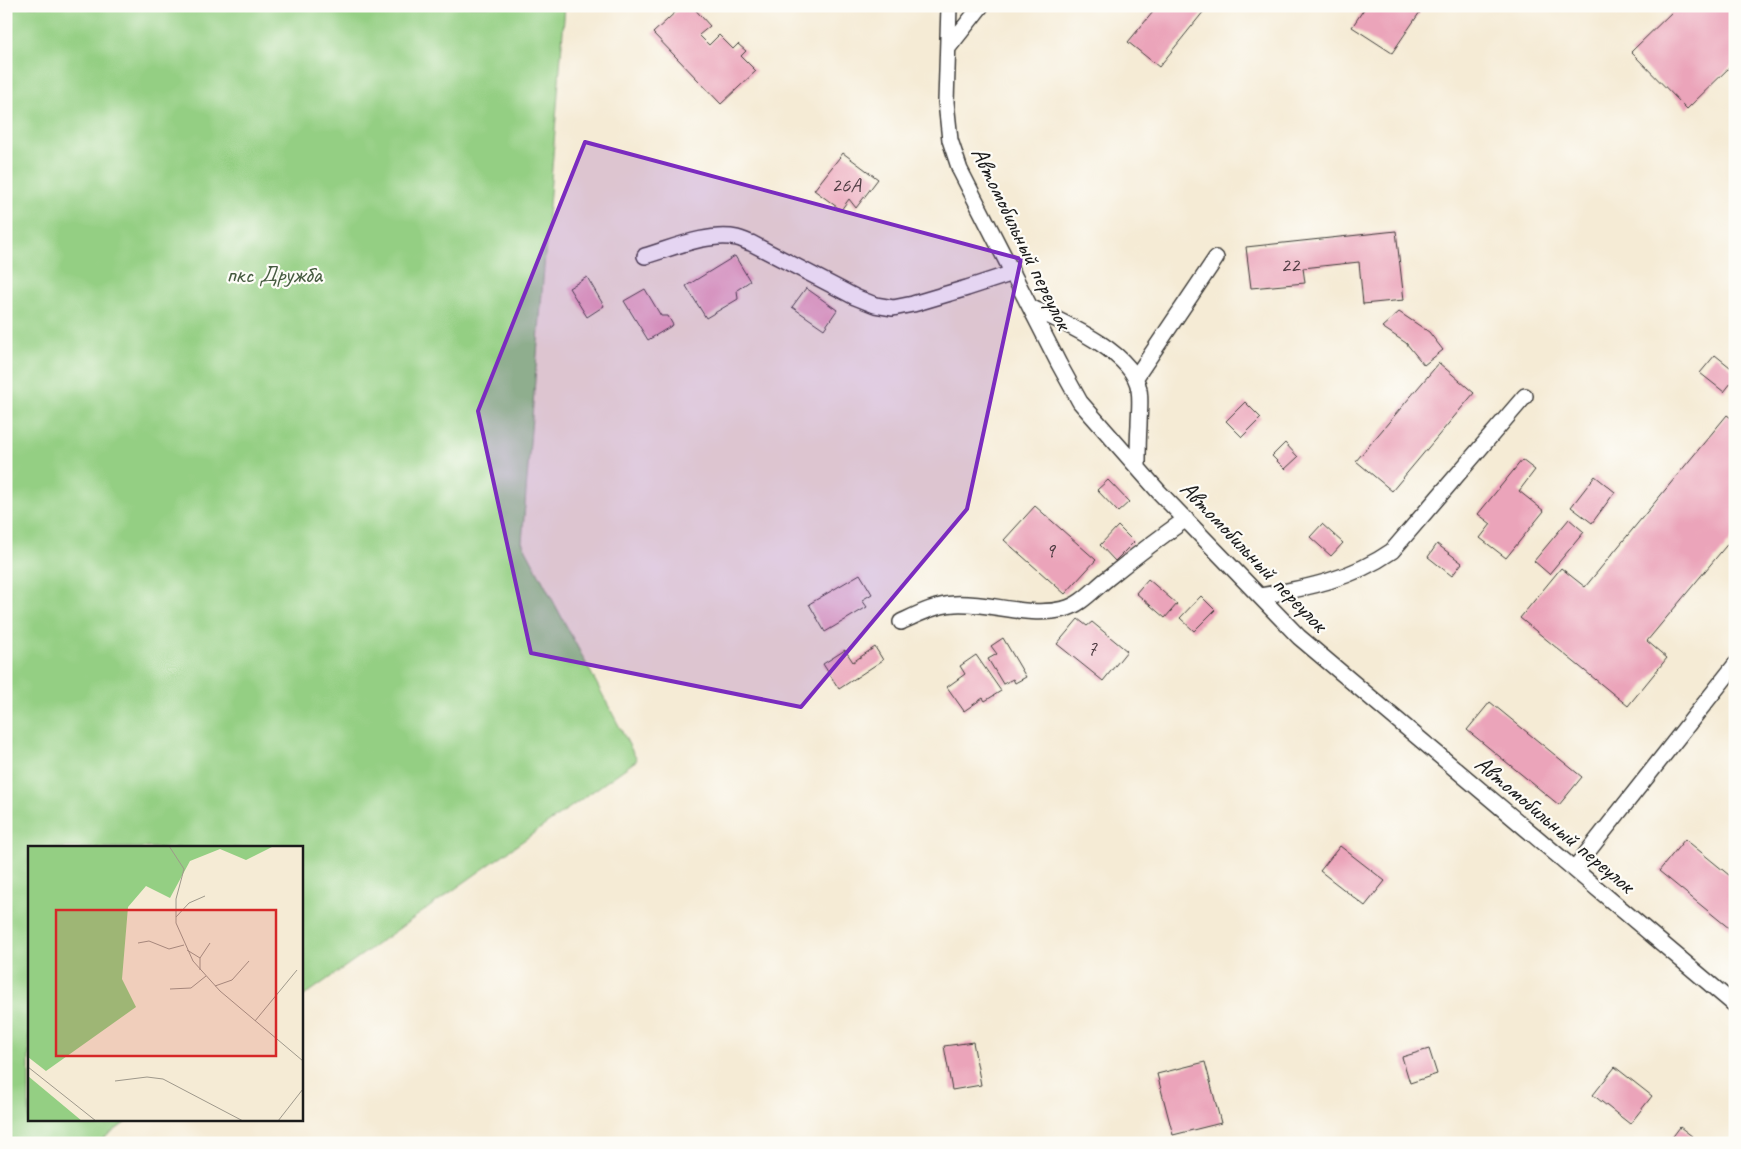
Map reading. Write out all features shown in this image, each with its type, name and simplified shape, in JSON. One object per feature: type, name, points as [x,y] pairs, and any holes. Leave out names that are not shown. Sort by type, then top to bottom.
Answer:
[{"type":"lane","name":"Автомобильный переулок","points":[[949,6],[946,102],[950,140],[960,170],[1080,402],[1186,519],[1299,637],[1735,1004]]},
{"type":"lane","points":[[948,48],[981,6]]},
{"type":"lane","points":[[645,256],[718,237],[737,238],[855,297],[874,305],[893,308],[913,304],[1012,273]]},
{"type":"lane","points":[[1136,377],[1216,258]]},
{"type":"lane","points":[[1030,307],[1081,332],[1105,347],[1125,363],[1136,377],[1139,391],[1138,467]]},
{"type":"lane","points":[[1260,596],[1302,589],[1341,578],[1358,572],[1392,552],[1525,396]]},
{"type":"lane","points":[[901,622],[929,609],[955,604],[1023,610],[1052,611],[1065,609],[1077,604],[1113,574],[1186,519]]},
{"type":"lane","points":[[1574,869],[1735,665]]},
{"type":"highlighted area","points":[[585,142],[1021,259],[967,509],[801,707],[531,653],[478,411]]},
{"type":"green space","name":"пкс Дружба","points":[[6,6],[565,6],[522,542],[637,760],[302,997],[302,846],[28,846],[28,1122],[126,1122],[97,1143],[6,1143]]},
{"type":"building","points":[[682,6],[692,6],[710,26],[699,35],[709,45],[719,35],[733,49],[738,44],[746,51],[741,56],[756,71],[721,104],[653,33]]},
{"type":"building","points":[[1158,6],[1208,6],[1159,67],[1128,42]]},
{"type":"building","points":[[1366,6],[1424,6],[1392,53],[1352,27]]},
{"type":"building","points":[[1678,6],[1735,6],[1735,62],[1687,109],[1631,52]]},
{"type":"building","points":[[843,153],[878,179],[856,208],[849,199],[841,210],[814,190]]},
{"type":"building","points":[[1396,231],[1404,300],[1363,304],[1359,262],[1303,268],[1305,283],[1251,288],[1246,247]]},
{"type":"building","points":[[735,256],[750,281],[737,290],[738,299],[706,318],[686,286]]},
{"type":"building","points":[[587,277],[604,306],[587,317],[569,288]]},
{"type":"building","points":[[806,288],[837,310],[824,329],[792,307]]},
{"type":"building","points":[[645,289],[661,316],[668,316],[673,325],[648,340],[624,301]]},
{"type":"building","points":[[1399,312],[1429,332],[1443,350],[1424,365],[1406,343],[1382,327]]},
{"type":"building","points":[[1715,355],[1735,371],[1735,378],[1724,392],[1700,373]]},
{"type":"building","points":[[1439,363],[1474,393],[1392,491],[1356,461]]},
{"type":"building","points":[[1245,402],[1261,418],[1242,437],[1226,421]]},
{"type":"building","points":[[1727,415],[1735,421],[1735,535],[1647,641],[1667,658],[1628,706],[1520,618],[1561,568],[1585,587]]},
{"type":"building","points":[[1285,443],[1298,457],[1285,469],[1272,456]]},
{"type":"building","points":[[1522,460],[1535,470],[1519,491],[1544,511],[1506,558],[1480,538],[1491,524],[1478,514]]},
{"type":"building","points":[[1595,476],[1615,492],[1592,523],[1571,507]]},
{"type":"building","points":[[1108,480],[1129,502],[1118,512],[1097,490]]},
{"type":"building","points":[[1035,506],[1096,560],[1065,594],[1004,540]]},
{"type":"building","points":[[1569,519],[1584,532],[1549,574],[1534,561]]},
{"type":"building","points":[[1322,524],[1343,543],[1331,556],[1310,537]]},
{"type":"building","points":[[1118,526],[1134,542],[1115,561],[1100,545]]},
{"type":"building","points":[[1437,544],[1462,563],[1452,576],[1428,557]]},
{"type":"building","points":[[860,574],[872,594],[862,600],[867,607],[825,632],[809,604]]},
{"type":"building","points":[[1148,579],[1177,604],[1165,618],[1136,593]]},
{"type":"building","points":[[1201,596],[1215,610],[1194,631],[1180,618]]},
{"type":"building","points":[[1078,619],[1087,626],[1092,622],[1127,651],[1103,681],[1057,644]]},
{"type":"building","points":[[1003,638],[1026,677],[1015,683],[1013,679],[1003,684],[988,659],[997,654],[991,646]]},
{"type":"building","points":[[875,647],[883,660],[839,689],[823,664],[845,650],[853,662]]},
{"type":"building","points":[[976,655],[1001,691],[985,701],[983,698],[964,711],[947,687],[965,674],[960,666]]},
{"type":"building","points":[[1490,702],[1582,777],[1559,805],[1467,730]]},
{"type":"building","points":[[1685,839],[1735,880],[1735,933],[1659,871]]},
{"type":"building","points":[[1340,846],[1385,881],[1365,906],[1320,871]]},
{"type":"building","points":[[973,1042],[981,1085],[952,1090],[944,1046]]},
{"type":"building","points":[[1429,1049],[1437,1074],[1410,1083],[1402,1057]]},
{"type":"building","points":[[1205,1062],[1221,1123],[1173,1135],[1157,1074]]},
{"type":"building","points":[[1615,1067],[1652,1096],[1630,1124],[1593,1095]]},
{"type":"building","points":[[1680,1127],[1701,1143],[1668,1143]]}]
